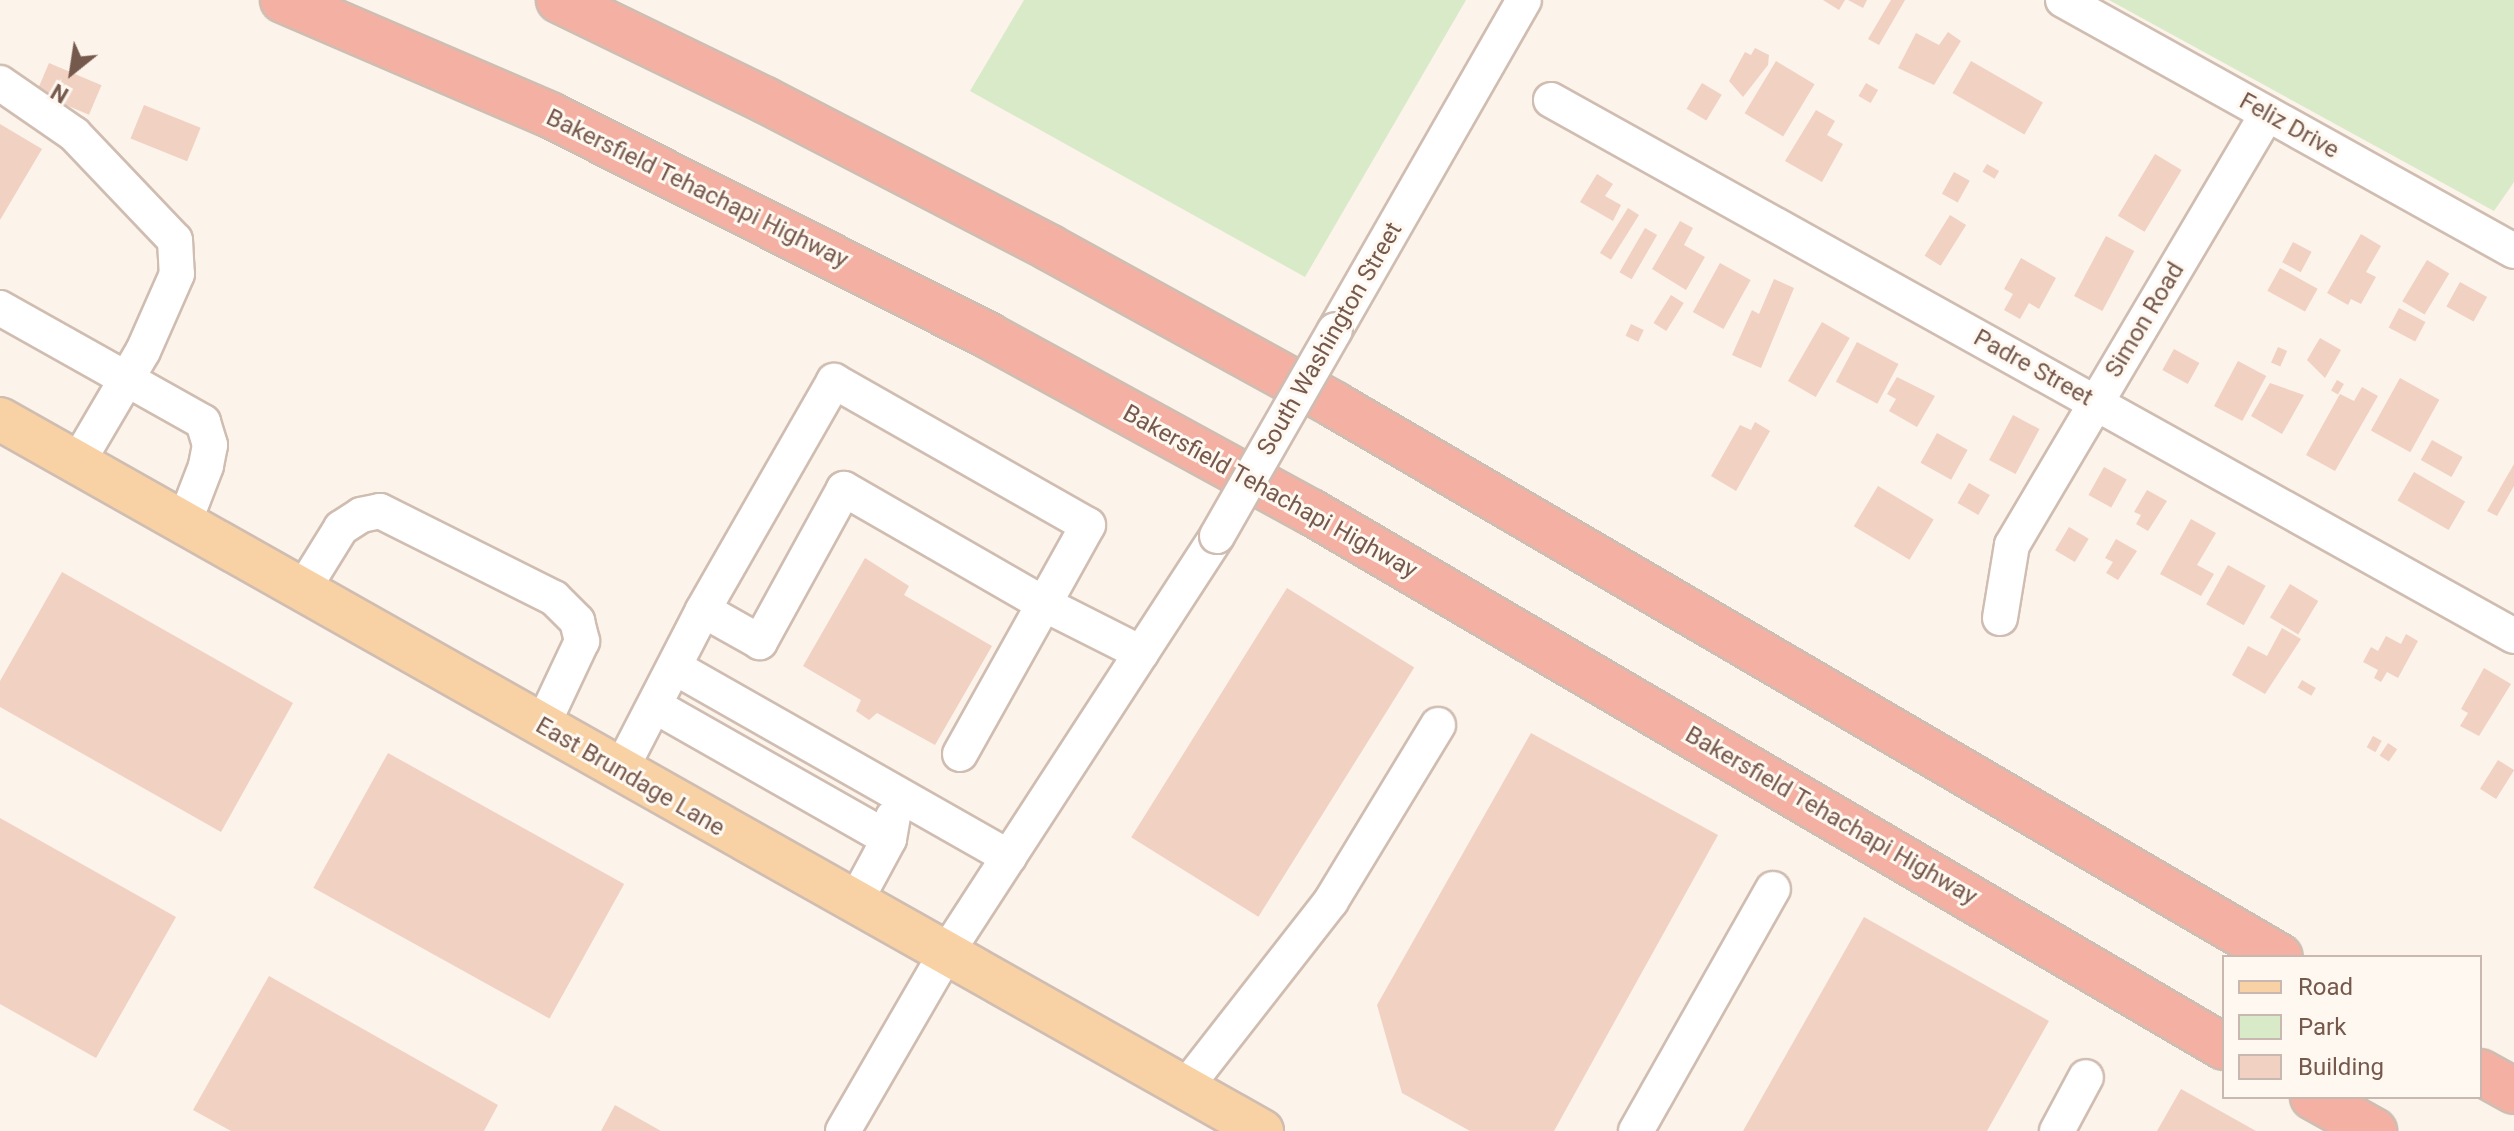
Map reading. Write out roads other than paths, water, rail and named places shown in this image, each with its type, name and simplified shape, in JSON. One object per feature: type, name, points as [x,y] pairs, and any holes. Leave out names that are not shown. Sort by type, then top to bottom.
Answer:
[{"type":"highway","name":"Bakersfield Tehachapi Highway","points":[[283,0],[550,115],[1073,382],[1324,520],[2222,1046]]},
{"type":"highway","points":[[559,0],[1036,241],[1322,398],[2277,955]]},
{"type":"highway","points":[[2482,1073],[2514,1091]]},
{"type":"highway","points":[[2317,1099],[2374,1131]]},
{"type":"main road","name":"East Brundage Lane","points":[[0,419],[854,904],[1262,1131]]},
{"type":"street","name":"South Washington Street","points":[[843,1131],[945,955],[1217,536],[1524,0]]},
{"type":"street","name":"Feliz Drive","points":[[2063,0],[2512,247]]},
{"type":"street","points":[[0,83],[74,134],[175,240],[177,274],[128,376],[77,463]]},
{"type":"street","name":"Padre Street","points":[[1551,100],[2514,636]]},
{"type":"street","name":"Simon Road","points":[[2000,618],[2012,545],[2267,114]]},
{"type":"street","points":[[0,308],[128,376],[203,422],[210,445],[206,466],[184,523]]},
{"type":"street","points":[[620,771],[676,668],[703,610],[834,381],[1088,525],[960,754]]},
{"type":"street","points":[[703,610],[760,642],[844,489],[1044,604],[1141,653]]},
{"type":"street","points":[[302,591],[341,528],[361,515],[380,511],[554,598],[577,621],[582,641],[542,726]]},
{"type":"street","points":[[676,668],[1009,857]]},
{"type":"street","points":[[655,706],[889,839]]},
{"type":"street","points":[[1185,1088],[1331,901],[1438,725]]},
{"type":"street","points":[[854,904],[889,839],[897,793]]},
{"type":"street","points":[[1636,1131],[1773,889]]},
{"type":"street","points":[[2057,1131],[2086,1077]]}]
